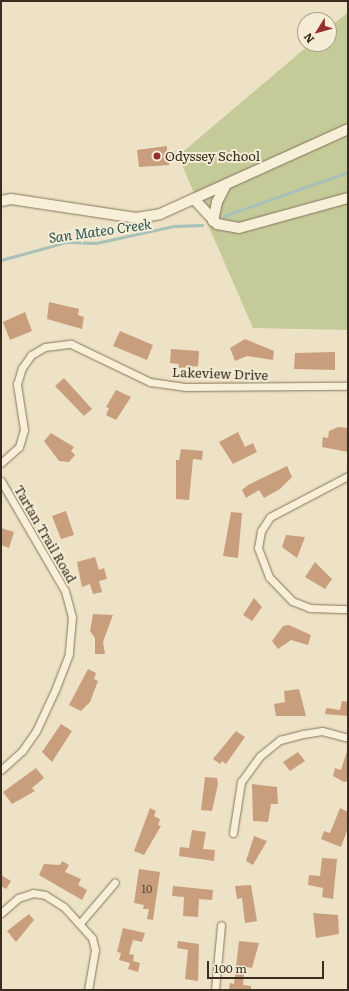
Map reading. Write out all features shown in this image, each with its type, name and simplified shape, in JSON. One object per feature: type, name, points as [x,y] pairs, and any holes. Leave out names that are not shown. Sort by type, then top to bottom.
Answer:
[{"type":"main road","points":[[1,201],[11,199],[136,218],[160,214],[348,129]]},
{"type":"main road","points":[[213,221],[217,202],[226,184]]},
{"type":"main road","points":[[194,199],[213,221],[226,228],[239,228],[348,198]]},
{"type":"street","name":"Lakeview Drive","points":[[1,463],[19,447],[24,430],[17,384],[22,368],[31,356],[45,347],[71,344],[150,382],[185,387],[348,386]]},
{"type":"street","points":[[348,476],[270,517],[261,531],[258,548],[269,577],[292,601],[310,608],[348,609]]},
{"type":"street","name":"Tartan Trail Road","points":[[1,481],[65,591],[72,617],[70,654],[56,688],[36,731],[22,751],[1,770]]},
{"type":"street","points":[[233,833],[241,782],[260,756],[280,740],[303,734],[322,731],[348,738]]},
{"type":"street","points":[[81,922],[115,882]]},
{"type":"street","points":[[1,913],[18,898],[44,895],[81,922],[92,938],[95,950],[88,990]]},
{"type":"street","points":[[215,990],[221,925]]},
{"type":"green space","points":[[348,12],[348,330],[253,328],[178,156],[301,52],[337,52],[337,21]]},
{"type":"building","name":"Odyssey School","points":[[167,146],[167,152],[175,151],[176,160],[169,161],[169,165],[139,167],[137,150]]},
{"type":"building","points":[[49,302],[79,309],[78,315],[84,317],[82,329],[47,319]]},
{"type":"building","points":[[25,312],[32,331],[10,340],[3,322]]},
{"type":"building","points":[[120,331],[153,345],[147,360],[113,346]]},
{"type":"building","points":[[245,339],[274,351],[273,360],[247,356],[235,361],[230,348]]},
{"type":"building","points":[[171,349],[199,351],[198,366],[178,368],[179,364],[170,363]]},
{"type":"building","points":[[335,352],[335,370],[294,369],[295,353]]},
{"type":"building","points":[[64,378],[92,409],[84,416],[55,386]]},
{"type":"building","points":[[116,390],[131,397],[116,420],[106,415],[109,408],[106,407]]},
{"type":"building","points":[[338,427],[348,428],[348,452],[322,447],[323,437],[328,438],[329,431]]},
{"type":"building","points":[[238,432],[245,447],[253,443],[257,452],[233,464],[219,442]]},
{"type":"building","points":[[51,433],[74,447],[71,451],[75,455],[69,462],[59,461],[44,441]]},
{"type":"building","points":[[181,449],[203,451],[202,460],[193,459],[189,500],[176,499],[176,460],[179,460]]},
{"type":"building","points":[[287,466],[292,477],[280,489],[264,498],[259,490],[246,498],[242,490],[248,485]]},
{"type":"building","points":[[66,511],[74,535],[61,539],[52,516]]},
{"type":"building","points":[[231,512],[242,513],[238,558],[223,556]]},
{"type":"building","points":[[1,528],[14,532],[9,548],[1,545]]},
{"type":"building","points":[[286,535],[305,537],[297,558],[282,547]]},
{"type":"building","points":[[95,557],[99,570],[104,568],[107,579],[99,581],[102,592],[93,594],[90,584],[82,587],[77,562]]},
{"type":"building","points":[[315,562],[332,579],[325,589],[305,577]]},
{"type":"building","points":[[254,598],[262,607],[252,621],[243,615]]},
{"type":"building","points":[[93,614],[113,615],[103,642],[105,654],[95,654],[95,638],[90,631]]},
{"type":"building","points":[[289,625],[311,635],[308,645],[291,640],[278,649],[272,641],[283,626]]},
{"type":"building","points":[[88,669],[96,673],[94,679],[98,681],[90,702],[81,711],[69,705]]},
{"type":"building","points":[[299,689],[306,716],[276,716],[274,704],[285,702],[284,691]]},
{"type":"building","points":[[342,701],[348,702],[348,716],[325,714],[326,708],[340,710]]},
{"type":"building","points":[[61,724],[72,731],[52,762],[42,752]]},
{"type":"building","points":[[236,731],[245,737],[226,764],[222,761],[220,764],[213,759]]},
{"type":"building","points":[[347,751],[348,781],[344,782],[333,776],[335,768],[341,770]]},
{"type":"building","points":[[298,752],[305,761],[290,771],[283,762]]},
{"type":"building","points":[[36,768],[44,778],[32,788],[35,791],[12,804],[3,792]]},
{"type":"building","points":[[205,777],[217,778],[218,784],[212,811],[201,810]]},
{"type":"building","points":[[252,784],[277,787],[278,804],[271,804],[268,822],[253,821]]},
{"type":"building","points":[[150,808],[156,811],[154,816],[160,819],[158,825],[161,826],[144,855],[134,851]]},
{"type":"building","points":[[340,808],[348,812],[348,828],[341,847],[321,839],[324,831],[330,833]]},
{"type":"building","points":[[192,830],[206,832],[203,849],[215,850],[214,861],[179,856],[180,847],[189,848]]},
{"type":"building","points":[[254,836],[267,841],[253,865],[246,861]]},
{"type":"building","points":[[322,858],[337,859],[333,899],[322,897],[323,888],[308,885],[309,875],[320,876]]},
{"type":"building","points":[[62,861],[69,865],[65,872],[81,879],[78,885],[87,890],[82,900],[39,875],[44,864],[60,865]]},
{"type":"building","points":[[139,869],[160,872],[153,920],[147,919],[149,909],[143,909],[144,905],[134,903]]},
{"type":"building","points":[[1,875],[11,881],[6,889],[1,886]]},
{"type":"building","points":[[251,885],[257,921],[245,923],[242,898],[237,899],[235,886]]},
{"type":"building","points":[[173,886],[213,890],[212,900],[199,899],[198,917],[183,916],[184,897],[172,896]]},
{"type":"building","points":[[313,913],[338,915],[339,934],[316,938]]},
{"type":"building","points":[[29,914],[34,920],[16,942],[7,931]]},
{"type":"building","points":[[123,928],[145,933],[142,942],[133,940],[129,954],[134,955],[133,961],[140,963],[138,972],[128,969],[130,963],[119,960],[121,953],[117,952]]},
{"type":"building","points":[[178,941],[199,944],[198,981],[185,979],[188,950],[177,948]]},
{"type":"building","points":[[239,941],[259,943],[252,968],[247,967],[244,974],[243,985],[251,986],[251,990],[229,990],[230,983],[234,984]]},
{"type":"waterway","name":"San Mateo Creek","points":[[224,216],[348,172]]},
{"type":"waterway","name":"San Mateo Creek","points":[[1,260],[67,242],[96,243],[174,226],[202,225]]},
{"type":"place","name":"Odyssey School","points":[[157,156]]}]
